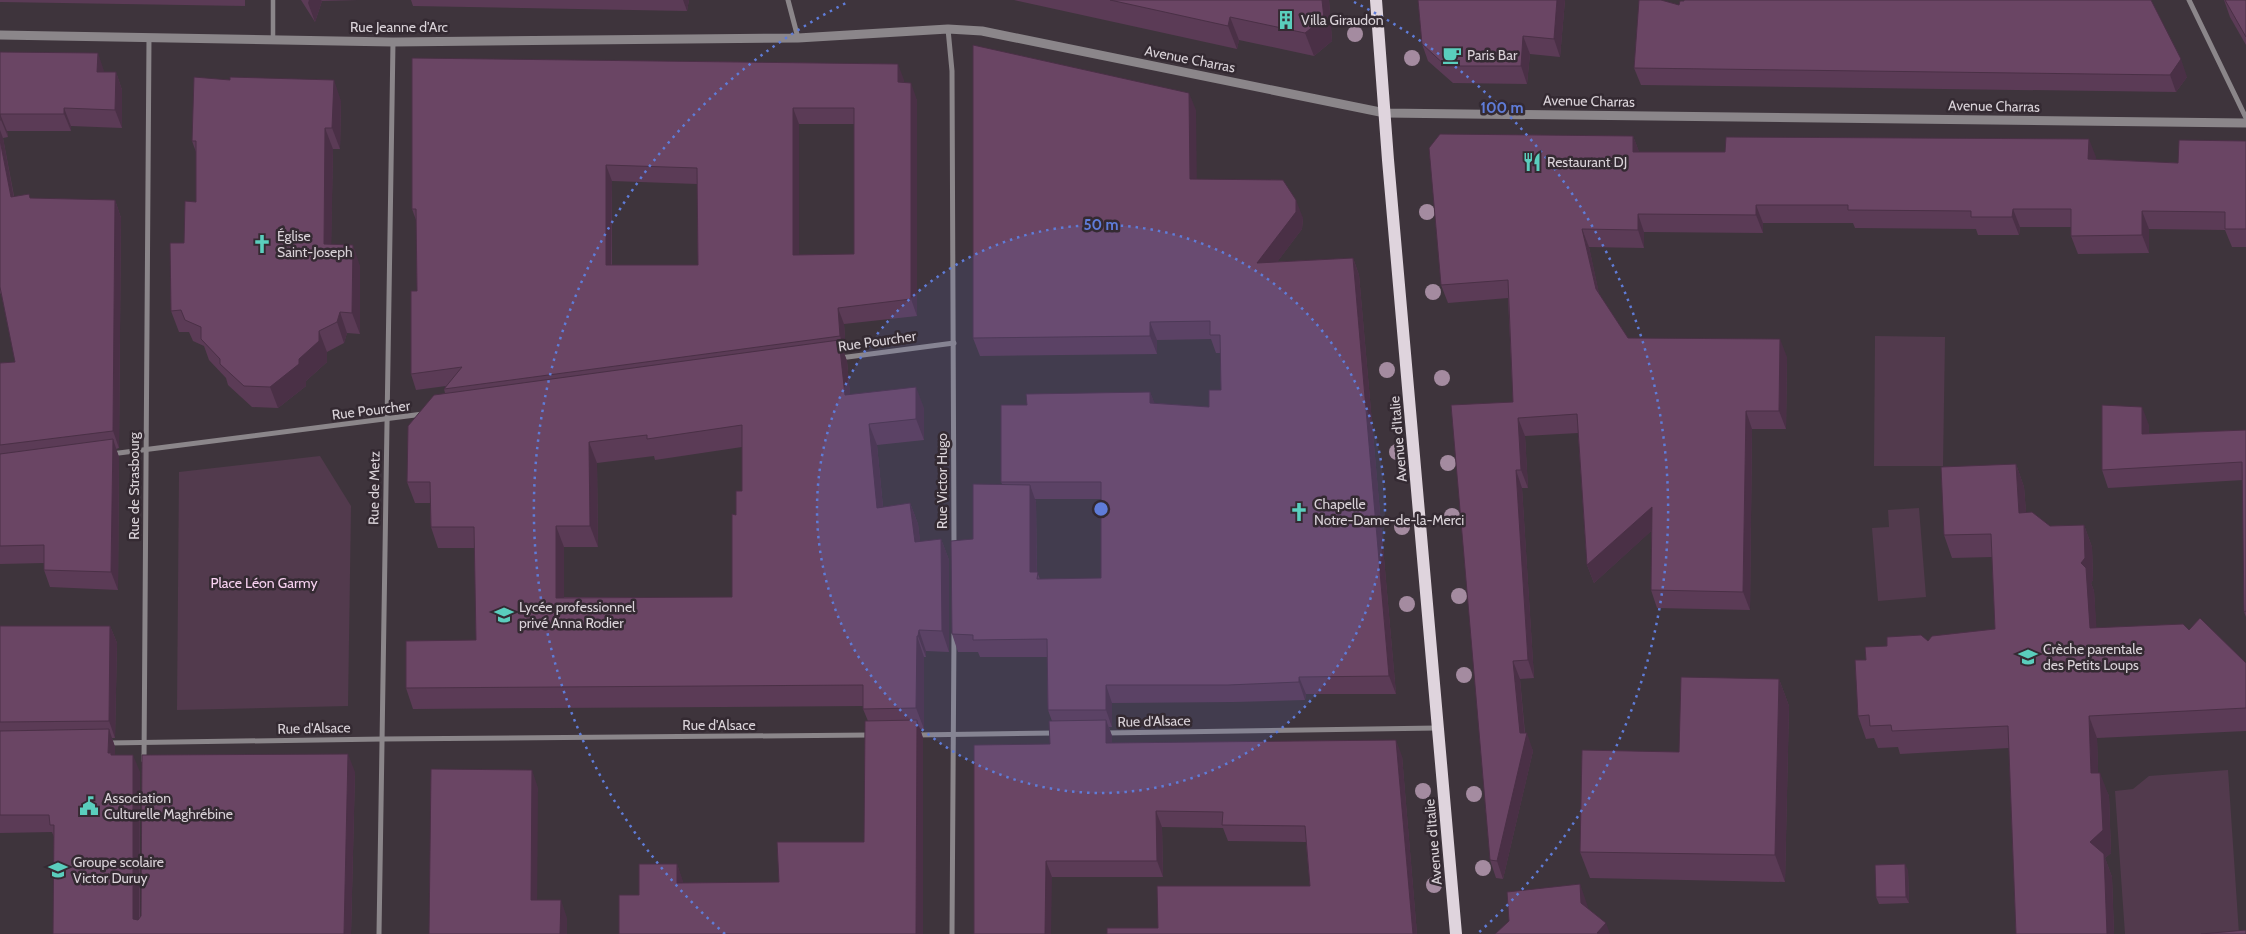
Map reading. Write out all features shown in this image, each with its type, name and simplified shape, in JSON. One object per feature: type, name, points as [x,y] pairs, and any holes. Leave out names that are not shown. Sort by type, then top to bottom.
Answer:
[{"type":"main road","name":"Avenue d'Italie","points":[[1376,0],[1384,113],[1456,934]]},
{"type":"street","points":[[273,0],[273,39]]},
{"type":"street","points":[[788,0],[798,38]]},
{"type":"street","points":[[2189,0],[2246,118]]},
{"type":"street","name":"Avenue Charras","points":[[798,38],[948,29],[982,31],[1384,113],[2246,123]]},
{"type":"street","name":"Rue Victor Hugo","points":[[948,29],[952,71],[954,553]]},
{"type":"street","name":"Rue Jeanne d'Arc","points":[[0,35],[393,42],[798,38]]},
{"type":"street","name":"Rue de Strasbourg","points":[[144,768],[149,38]]},
{"type":"street","name":"Rue de Metz","points":[[379,934],[393,42]]},
{"type":"street","name":"Rue Pourcher","points":[[837,358],[954,343]]},
{"type":"street","name":"Rue Pourcher","points":[[105,455],[431,413]]},
{"type":"street","points":[[952,934],[954,623]]},
{"type":"street","name":"Rue d'Alsace","points":[[1101,733],[1439,728]]},
{"type":"street","points":[[904,735],[1062,733]]},
{"type":"street","name":"Rue d'Alsace","points":[[96,743],[383,738],[875,735]]},
{"type":"green space","points":[[1875,336],[1945,337],[1943,466],[1874,466]]},
{"type":"green space","name":"Place Léon Garmy","points":[[320,456],[351,506],[348,706],[177,710],[179,472]]},
{"type":"green space","points":[[1919,508],[1926,597],[1878,601],[1872,528],[1889,527],[1888,510]]},
{"type":"green space","points":[[2228,770],[2239,934],[2125,934],[2115,791],[2133,789],[2149,776]]},
{"type":"building","points":[[1110,0],[1322,0],[1324,18],[1305,33],[1230,17],[1228,26]]},
{"type":"building","points":[[1418,0],[1557,0],[1554,39],[1523,36],[1521,66],[1446,66],[1422,44]]},
{"type":"building","points":[[1639,0],[1661,0],[1679,5],[1680,1],[1684,0],[2151,0],[2181,59],[2170,75],[1634,68]]},
{"type":"building","points":[[2225,0],[2246,0],[2246,37]]},
{"type":"building","points":[[973,45],[1189,93],[1190,179],[1283,180],[1296,200],[1296,212],[1257,263],[1353,258],[1389,676],[1299,677],[1299,682],[1228,685],[1106,685],[1106,710],[1048,710],[1047,639],[973,640],[973,635],[952,634],[951,541],[973,539],[973,484],[1030,485],[1030,572],[1038,572],[1037,579],[1101,578],[1101,482],[1001,482],[1001,405],[1027,405],[1026,394],[1150,392],[1150,403],[1209,407],[1209,390],[1221,390],[1220,335],[1210,335],[1210,321],[1150,322],[1150,336],[973,338]]},
{"type":"building","points":[[0,52],[98,53],[97,72],[116,72],[115,110],[64,108],[64,114],[0,114]]},
{"type":"building","points":[[412,58],[898,64],[898,82],[911,83],[911,299],[838,308],[840,336],[444,389],[462,367],[411,374],[411,291],[417,291],[416,209],[412,209]],"holes":[[[793,108],[854,108],[854,254],[793,255]],[[606,165],[697,168],[698,265],[606,265]]]},
{"type":"building","name":"Église Saint-Joseph","points":[[194,77],[230,80],[230,77],[334,80],[332,128],[325,128],[324,244],[353,245],[352,313],[340,312],[337,322],[319,331],[319,341],[299,359],[299,364],[270,387],[244,386],[220,364],[220,359],[201,339],[201,327],[185,320],[181,310],[171,311],[170,243],[184,243],[185,201],[196,202],[196,141],[192,141]]},
{"type":"building","points":[[1440,134],[1633,136],[1633,152],[1725,152],[1726,137],[2089,139],[2088,159],[2178,163],[2179,140],[2246,141],[2246,229],[2225,229],[2225,212],[2142,211],[2142,235],[2071,236],[2071,209],[2013,209],[2012,217],[1971,217],[1971,211],[1848,210],[1848,205],[1756,205],[1756,215],[1638,214],[1638,230],[1582,229],[1596,289],[1628,338],[1780,339],[1779,411],[1746,411],[1743,592],[1651,590],[1652,507],[1587,565],[1577,414],[1518,418],[1521,470],[1516,470],[1528,660],[1513,661],[1520,733],[1527,733],[1497,861],[1490,860],[1451,405],[1513,402],[1508,280],[1441,285],[1429,148]]},
{"type":"building","points":[[0,140],[11,197],[29,194],[30,198],[115,200],[113,431],[0,445],[0,363],[15,362],[0,287]]},
{"type":"building","points":[[839,340],[845,395],[916,387],[916,419],[869,424],[877,508],[910,503],[915,542],[941,539],[942,631],[919,630],[917,636],[916,708],[863,709],[863,685],[406,688],[406,641],[476,640],[474,527],[431,527],[430,482],[407,482],[408,426],[434,395]],"holes":[[[742,425],[742,491],[736,491],[736,515],[732,514],[732,597],[556,598],[556,526],[590,526],[589,442],[647,435],[647,439]]]},
{"type":"building","points":[[2102,405],[2142,407],[2142,434],[2246,430],[2246,611],[2244,612],[2242,462],[2102,470]]},
{"type":"building","points":[[113,439],[111,572],[44,570],[44,545],[0,546],[0,454]]},
{"type":"building","points":[[2016,464],[2019,513],[2032,512],[2050,526],[2084,525],[2085,558],[2081,563],[2086,568],[2090,628],[2183,624],[2189,630],[2200,618],[2246,663],[2246,708],[2089,716],[2091,773],[2100,773],[2103,830],[2090,842],[2104,854],[2107,934],[2016,934],[2008,726],[1892,731],[1891,725],[1870,726],[1869,715],[1858,716],[1855,660],[1866,660],[1865,647],[1887,646],[1887,637],[1921,635],[1928,641],[1932,636],[1995,629],[1991,534],[1944,535],[1941,467]]},
{"type":"building","points":[[0,626],[110,626],[109,721],[0,722]]},
{"type":"building","points":[[1681,677],[1779,679],[1775,855],[1580,852],[1582,750],[1679,752]]},
{"type":"building","points":[[917,720],[916,934],[619,934],[619,895],[639,895],[639,864],[677,864],[677,883],[779,882],[777,842],[864,842],[865,721]]},
{"type":"building","points":[[1106,720],[1106,743],[1396,740],[1413,934],[1107,934],[1107,928],[1158,928],[1157,886],[1310,886],[1305,826],[1222,825],[1223,812],[1156,811],[1157,861],[1046,861],[1045,934],[974,934],[974,745],[1050,744],[1049,721]]},
{"type":"building","points":[[109,729],[108,753],[111,753],[111,755],[133,755],[133,919],[138,920],[141,916],[142,755],[348,754],[344,934],[53,934],[54,825],[50,825],[49,815],[0,815],[0,731]]},
{"type":"building","points":[[431,769],[532,770],[531,900],[561,900],[560,934],[429,934]]},
{"type":"building","points":[[1905,864],[1906,897],[1876,897],[1875,865]]},
{"type":"building","points":[[1580,884],[1581,903],[1606,923],[1597,933],[1599,934],[1495,934],[1509,921],[1507,892]]},
{"type":"building","points":[[2246,930],[2246,934],[2201,934]]},
{"type":"place","name":"Villa Giraudon","points":[[1286,20]]},
{"type":"place","name":"Paris Bar","points":[[1452,55]]},
{"type":"place","name":"Restaurant DJ","points":[[1532,162]]},
{"type":"place","name":"Église Saint-Joseph","points":[[262,244]]},
{"type":"place","name":"Chapelle Notre-Dame-de-la-Merci","points":[[1299,512]]},
{"type":"place","name":"Lycée professionnel privé Anna Rodier","points":[[504,615]]},
{"type":"place","name":"Crèche parentale des Petits Loups","points":[[2028,657]]},
{"type":"place","name":"Association Culturelle Maghrébine","points":[[89,806]]},
{"type":"place","name":"Groupe scolaire Victor Duruy","points":[[58,870]]}]
